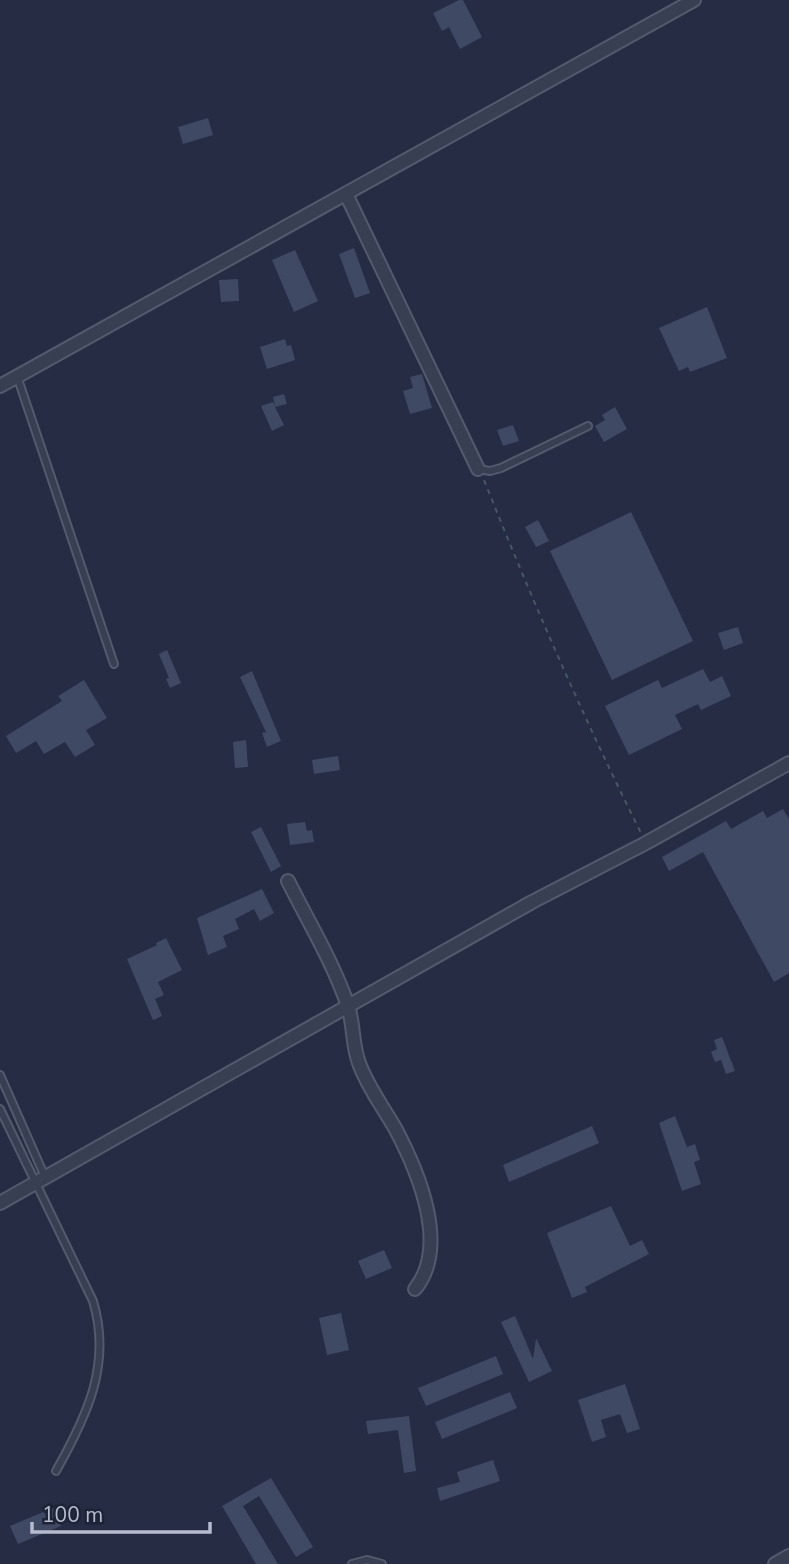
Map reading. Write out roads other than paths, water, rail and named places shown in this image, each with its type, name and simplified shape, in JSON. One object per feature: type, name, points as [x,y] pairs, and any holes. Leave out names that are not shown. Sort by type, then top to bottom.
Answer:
[{"type":"street","points":[[0,386],[694,0]]},
{"type":"street","points":[[346,194],[478,469]]},
{"type":"street","points":[[0,1203],[532,902],[646,843],[789,763]]},
{"type":"street","points":[[288,881],[348,1007],[359,1064],[407,1155],[425,1207],[430,1239],[429,1261],[425,1275],[415,1289]]},
{"type":"street","points":[[775,1564],[789,1556]]},
{"type":"lane","points":[[17,376],[92,591],[114,664]]},
{"type":"lane","points":[[478,469],[490,471],[501,468],[588,426]]},
{"type":"lane","points":[[0,1075],[93,1301],[101,1335],[102,1357],[96,1382],[76,1432],[55,1471]]},
{"type":"lane","points":[[0,1109],[41,1179]]},
{"type":"lane","points":[[352,1564],[367,1560],[382,1564]]}]
